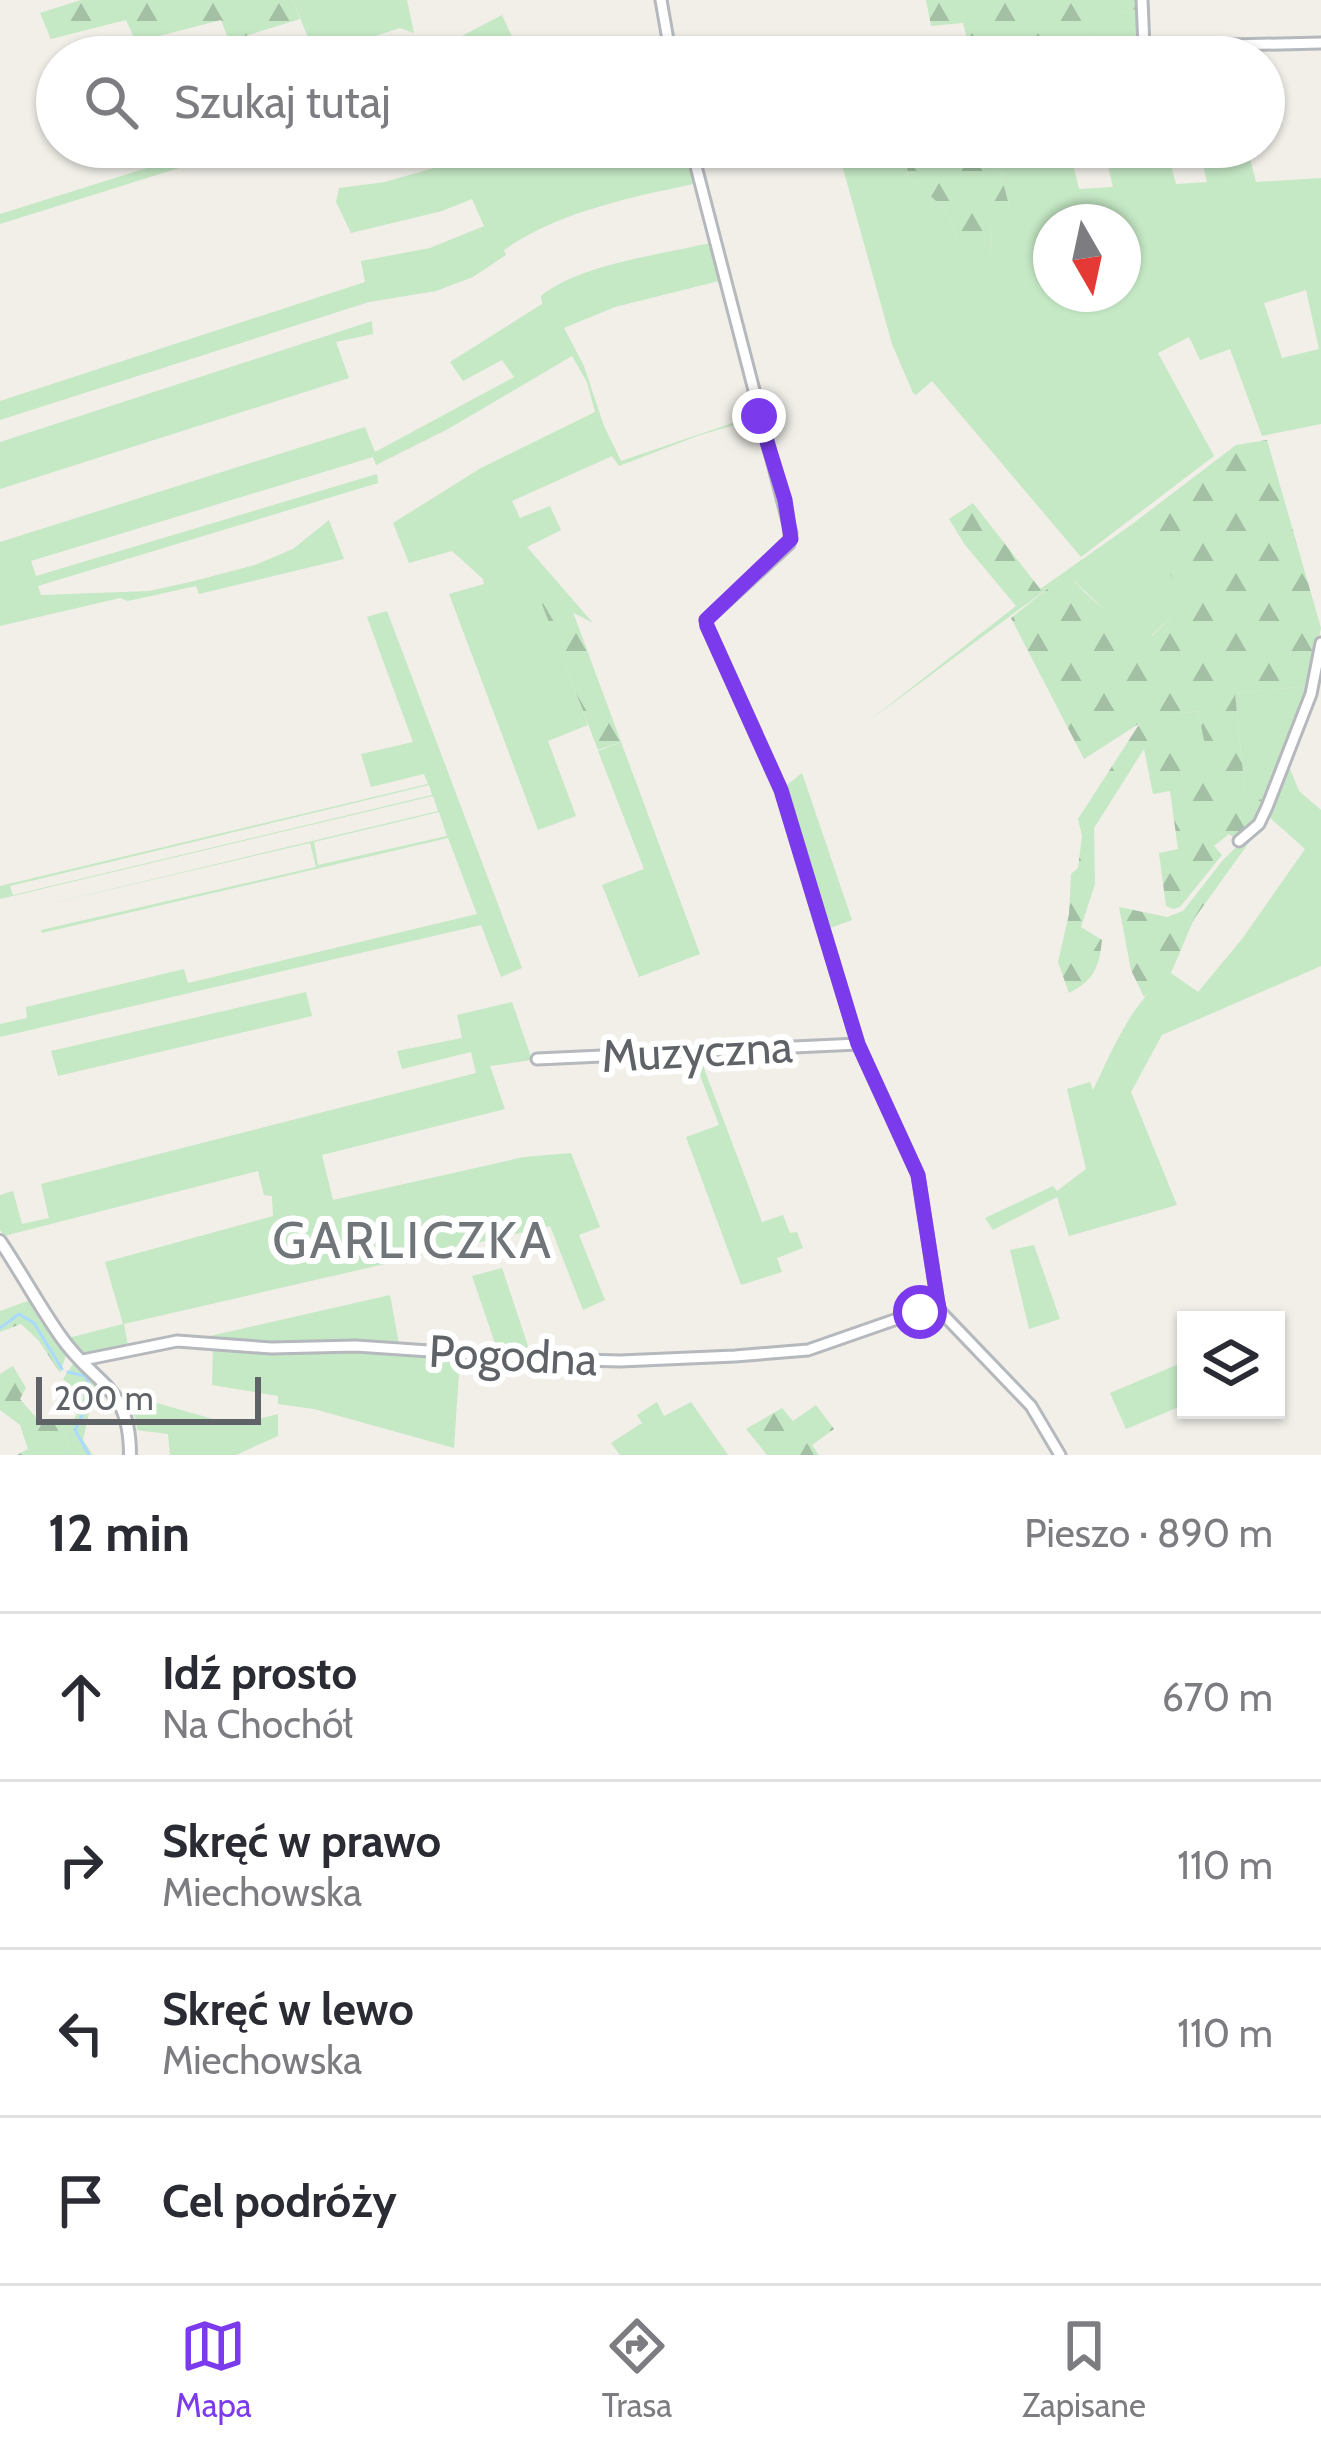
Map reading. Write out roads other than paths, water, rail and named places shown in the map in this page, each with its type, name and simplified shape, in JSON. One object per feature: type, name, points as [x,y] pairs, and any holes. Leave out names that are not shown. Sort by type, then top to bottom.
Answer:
[{"type":"street","points":[[661,0],[667,36]]},
{"type":"street","points":[[1142,0],[1144,36]]},
{"type":"street","points":[[1285,44],[1321,43]]},
{"type":"street","points":[[696,168],[791,533],[789,544],[706,620],[781,790],[858,1044],[918,1175],[939,1310],[1031,1406],[1060,1455]]},
{"type":"street","points":[[1239,841],[1258,824],[1267,807],[1311,694],[1321,643]]},
{"type":"street","name":"Muzyczna","points":[[537,1059],[858,1044]]},
{"type":"street","points":[[0,1241],[58,1333],[121,1403],[129,1424],[130,1455]]},
{"type":"street","name":"Pogodna","points":[[82,1360],[190,1341],[544,1359],[664,1360],[808,1350],[920,1312],[939,1310]]},
{"type":"waterway","name":"GARLICZKA","points":[[0,1328],[19,1314],[34,1323],[62,1369]]},
{"type":"waterway","name":"GARLICZKA","points":[[68,1372],[85,1376],[93,1394],[75,1430],[89,1455]]},
{"type":"district","name":"GARLICZKA","points":[[413,1240]]}]
